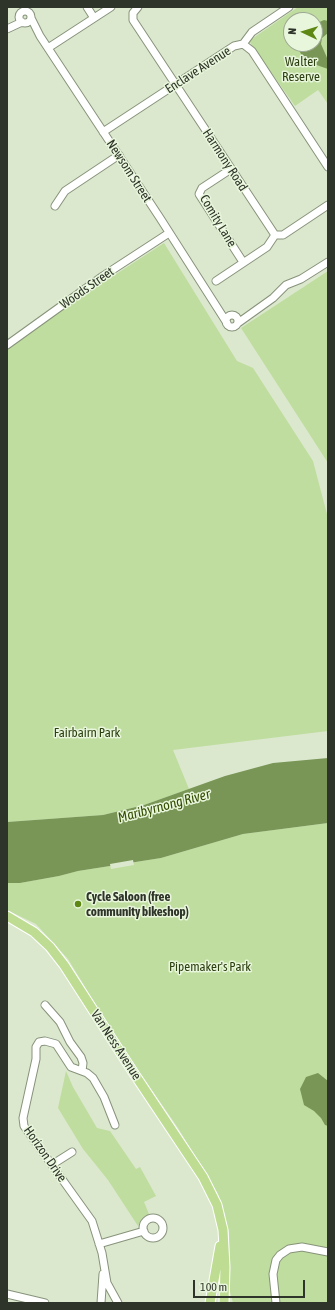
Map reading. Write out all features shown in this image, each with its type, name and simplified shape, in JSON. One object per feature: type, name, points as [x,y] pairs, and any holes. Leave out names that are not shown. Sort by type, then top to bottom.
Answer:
[{"type":"main road","name":"Van Ness Avenue","points":[[7,916],[34,932],[50,947],[64,964],[133,1072],[194,1161],[217,1205],[224,1230],[224,1303]]},
{"type":"main road","name":"Van Ness Avenue","points":[[208,1188],[215,1208],[220,1240],[218,1262],[210,1303]]},
{"type":"street","points":[[7,28],[22,16],[16,7]]},
{"type":"street","points":[[87,7],[94,18]]},
{"type":"street","points":[[48,48],[111,7]]},
{"type":"street","name":"Harmony Road","points":[[138,7],[133,13],[133,20],[275,235]]},
{"type":"street","name":"Enclave Avenue","points":[[103,132],[234,46],[243,44],[252,32],[290,7]]},
{"type":"street","name":"Newsom Street","points":[[22,16],[29,22],[31,18],[40,36],[217,307],[219,314],[233,327],[235,318],[217,307]]},
{"type":"street","name":"Newsom Street","points":[[22,16],[40,36]]},
{"type":"street","points":[[243,44],[252,51],[328,167]]},
{"type":"street","points":[[55,206],[66,191],[119,155]]},
{"type":"street","name":"Comity Lane","points":[[231,169],[202,188],[199,194],[244,262]]},
{"type":"street","points":[[216,281],[270,245],[275,235],[283,235],[328,205]]},
{"type":"street","name":"Woods Street","points":[[7,345],[103,276],[169,233]]},
{"type":"street","points":[[235,318],[253,311],[273,298],[286,286],[301,280],[328,262]]},
{"type":"street","name":"Horizon Drive","points":[[45,1005],[60,1022],[72,1045],[83,1060],[84,1072]]},
{"type":"street","name":"Horizon Drive","points":[[115,1125],[98,1085],[84,1072],[71,1067],[54,1043],[43,1041],[37,1044],[23,1122],[92,1221],[108,1283],[118,1303]]},
{"type":"street","points":[[53,1164],[72,1152]]},
{"type":"street","points":[[99,1244],[144,1231]]},
{"type":"street","name":"Horizon Drive","points":[[99,1244],[103,1270],[101,1303]]},
{"type":"street","points":[[276,1303],[273,1274],[276,1260],[280,1255],[289,1250],[302,1247],[328,1252]]},
{"type":"street","points":[[7,1294],[45,1303]]},
{"type":"street","points":[[101,1303],[109,1300],[118,1303]]},
{"type":"green space","name":"Walter Reserve","points":[[298,7],[328,7],[328,104],[318,90],[295,106],[249,41],[283,17],[283,52],[323,52],[323,12],[291,12]]},
{"type":"green space","name":"Fairbairn Park","points":[[164,243],[237,361],[253,368],[313,461],[328,518],[328,731],[173,750],[189,789],[144,805],[103,815],[7,822],[7,345]]},
{"type":"green space","points":[[328,271],[328,463],[241,328]]},
{"type":"green space","name":"Pipemaker's Park","points":[[328,823],[328,1303],[233,1303],[230,1292],[229,1232],[218,1194],[178,1128],[116,1038],[68,959],[36,924],[7,910],[7,883],[20,883],[78,871],[161,858],[243,834]]},
{"type":"green space","points":[[66,1071],[73,1087],[97,1128],[110,1131],[136,1169],[140,1167],[156,1196],[144,1202],[149,1214],[142,1218],[138,1226],[108,1180],[83,1149],[58,1108]]},
{"type":"water","points":[[323,20],[328,21],[328,33],[323,37]]},
{"type":"water","points":[[323,49],[328,60],[328,69],[305,61],[300,52],[323,52]]},
{"type":"water","name":"Maribyrnong River","points":[[328,758],[328,823],[243,834],[161,858],[78,871],[20,883],[7,883],[7,822],[103,815],[144,805],[225,776],[273,763]]},
{"type":"water","points":[[318,1073],[328,1081],[328,1126],[325,1125],[314,1111],[304,1105],[300,1089],[306,1077]]},
{"type":"pier","points":[[133,860],[134,865],[111,869],[110,864]]},
{"type":"place","name":"Cycle Saloon (free community bikeshop)","points":[[78,904]]}]
